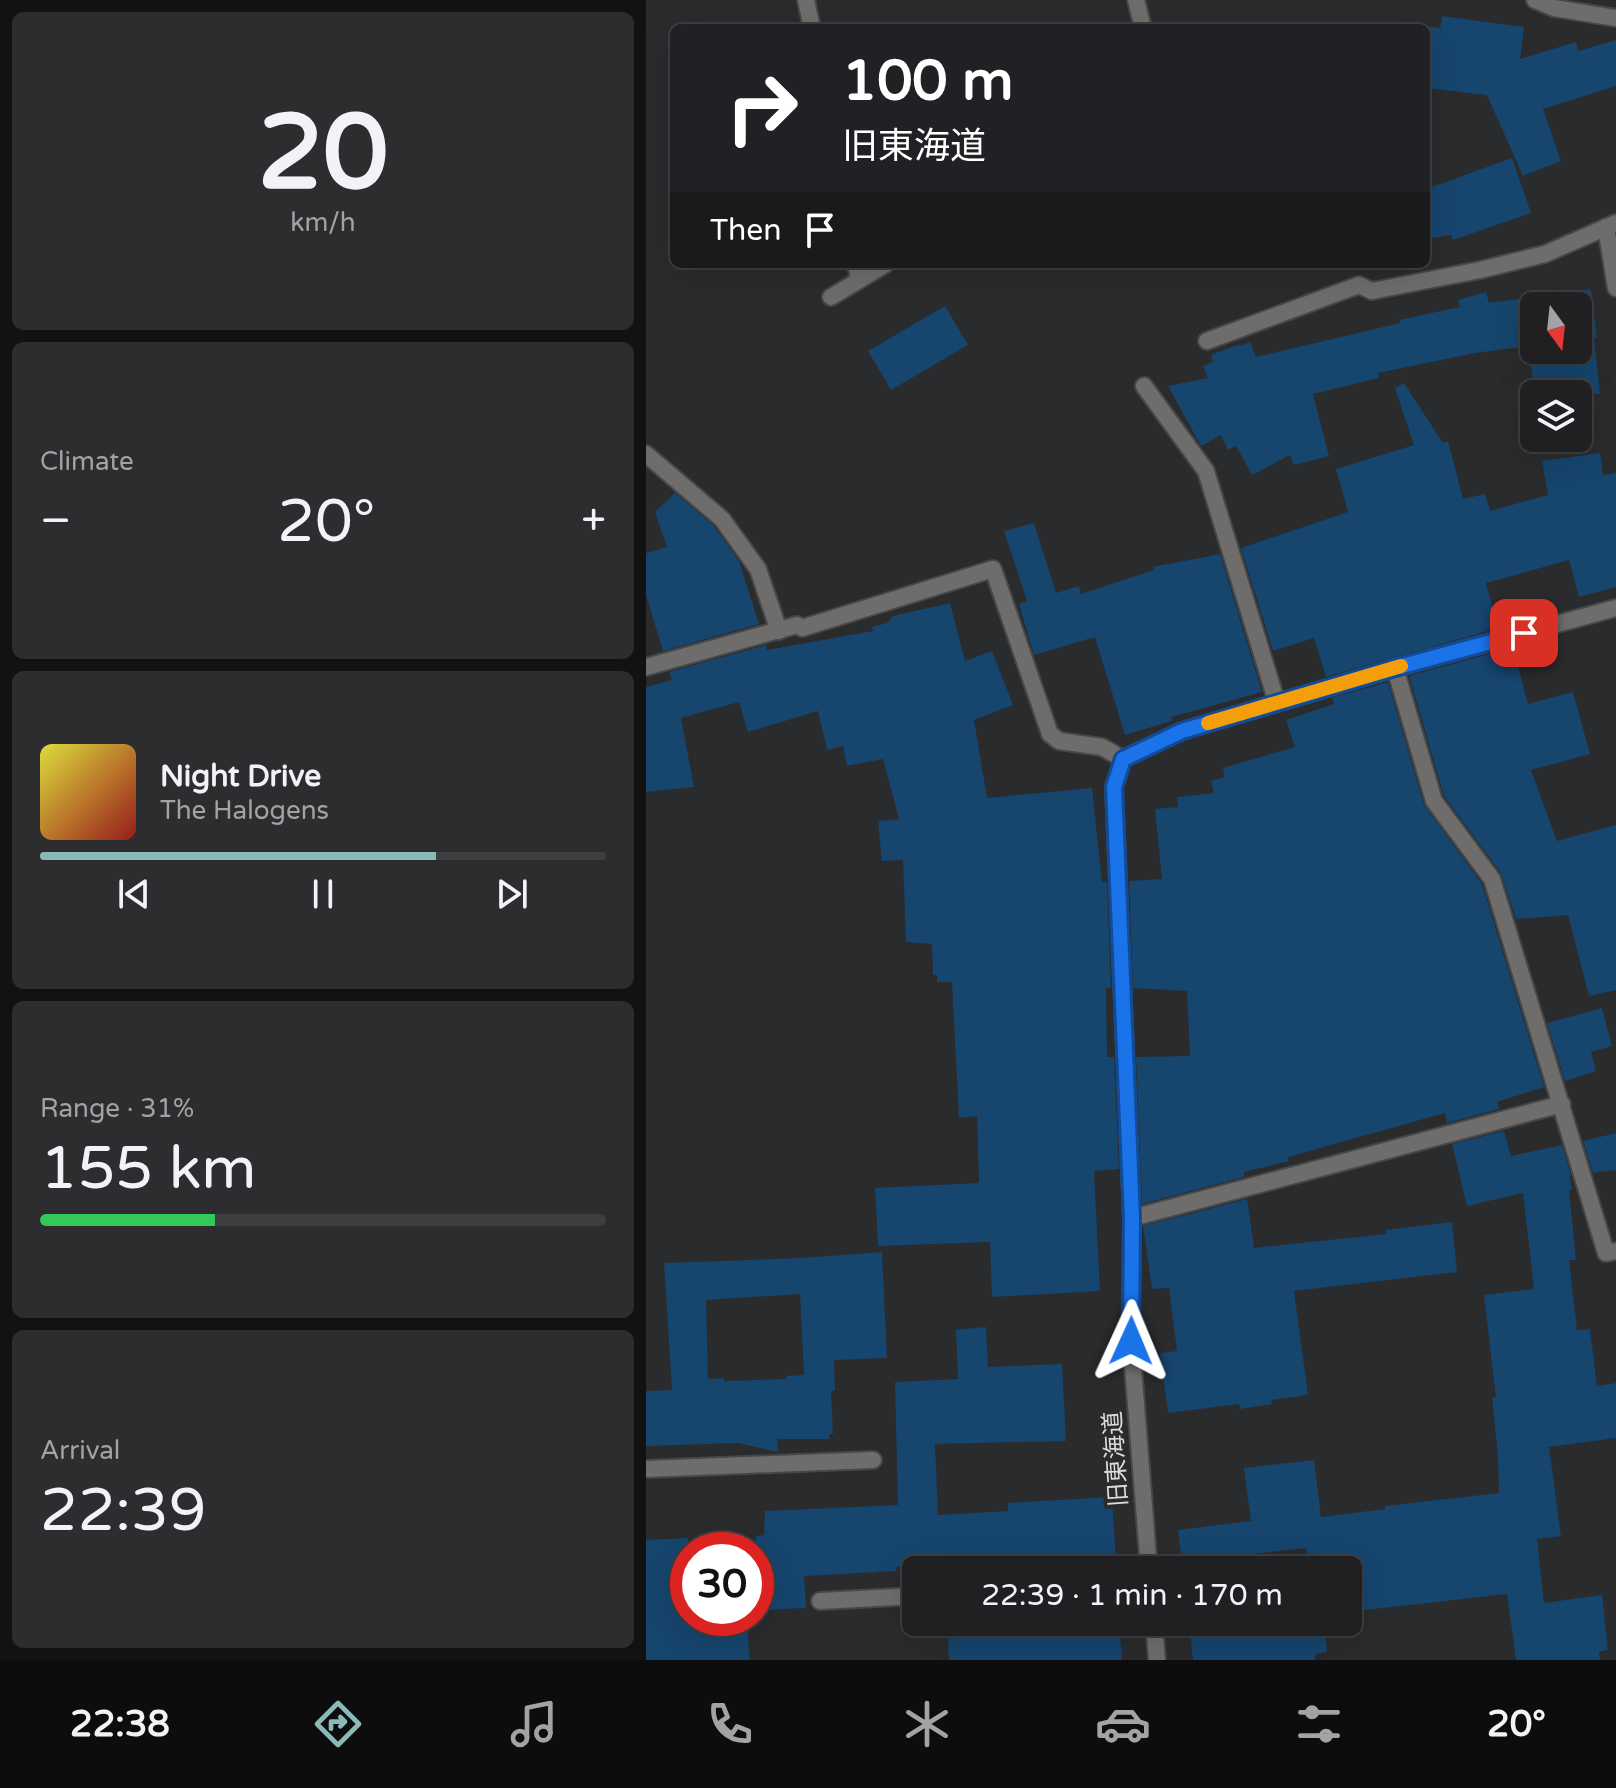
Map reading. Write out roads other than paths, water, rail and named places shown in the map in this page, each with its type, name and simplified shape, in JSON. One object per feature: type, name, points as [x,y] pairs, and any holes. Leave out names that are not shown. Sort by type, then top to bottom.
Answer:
[{"type":"street","points":[[806,0],[811,24]]},
{"type":"street","points":[[1136,0],[1142,24]]},
{"type":"street","points":[[1535,0],[1554,8],[1616,18]]},
{"type":"street","points":[[1207,341],[1359,285],[1372,291],[1480,270],[1545,254],[1611,225],[1616,288]]},
{"type":"street","points":[[831,297],[858,272]]},
{"type":"street","points":[[1144,386],[1206,471],[1277,703]]},
{"type":"street","points":[[646,454],[722,519],[758,569],[779,631]]},
{"type":"street","points":[[646,667],[797,625],[802,628],[993,569],[1050,734],[1059,741],[1102,747],[1123,759],[1182,731],[1395,668],[1616,608]]},
{"type":"street","points":[[1395,668],[1434,801],[1492,879],[1611,1252]]},
{"type":"street","name":"旧東海道","points":[[1123,759],[1114,787],[1132,1218],[1131,1341],[1148,1556]]},
{"type":"street","points":[[1132,1218],[1562,1104]]},
{"type":"street","points":[[646,1469],[873,1460]]},
{"type":"street","points":[[820,1601],[902,1597]]},
{"type":"street","points":[[1155,1636],[1157,1660]]}]
